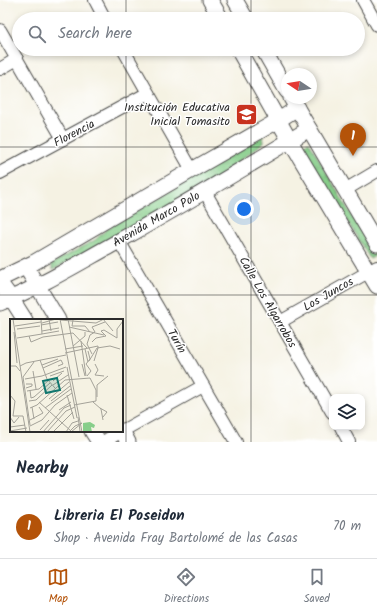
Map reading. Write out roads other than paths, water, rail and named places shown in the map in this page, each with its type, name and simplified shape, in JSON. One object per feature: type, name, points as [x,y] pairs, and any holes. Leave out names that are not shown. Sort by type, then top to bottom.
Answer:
[{"type":"street","points":[[94,0],[101,12]]},
{"type":"street","points":[[210,0],[217,12]]},
{"type":"street","points":[[235,0],[242,12]]},
{"type":"street","points":[[362,0],[377,25]]},
{"type":"street","points":[[0,30],[12,50]]},
{"type":"street","points":[[15,56],[63,139]]},
{"type":"street","points":[[127,56],[192,170]]},
{"type":"street","points":[[242,56],[290,141],[373,269],[377,286]]},
{"type":"street","points":[[267,56],[281,80]]},
{"type":"street","points":[[0,69],[17,59]]},
{"type":"street","name":"Florencia","points":[[0,173],[148,94]]},
{"type":"street","name":"Avenida Marco Polo","points":[[0,279],[26,267],[279,120],[293,104]]},
{"type":"street","points":[[295,104],[377,244]]},
{"type":"street","name":"Avenida Marco Polo","points":[[6,301],[38,286],[119,241],[309,130]]},
{"type":"street","points":[[345,190],[377,171]]},
{"type":"street","name":"Calle Los Algarrobos","points":[[205,192],[329,407]]},
{"type":"street","name":"Turín","points":[[119,241],[236,442]]},
{"type":"street","points":[[26,267],[57,319]]},
{"type":"street","name":"Los Juncos","points":[[280,322],[373,269]]},
{"type":"street","points":[[0,283],[6,301],[24,319]]},
{"type":"street","points":[[123,430],[203,386]]},
{"type":"street","points":[[343,430],[349,442]]},
{"type":"street","points":[[93,432],[99,442]]},
{"type":"street","points":[[103,442],[120,432]]},
{"type":"street","points":[[123,432],[128,442]]},
{"type":"place","name":"Institución Educativa Inicial Tomasito","points":[[246,114]]},
{"type":"place","name":"Libreria El Poseidon","points":[[353,156]]}]
